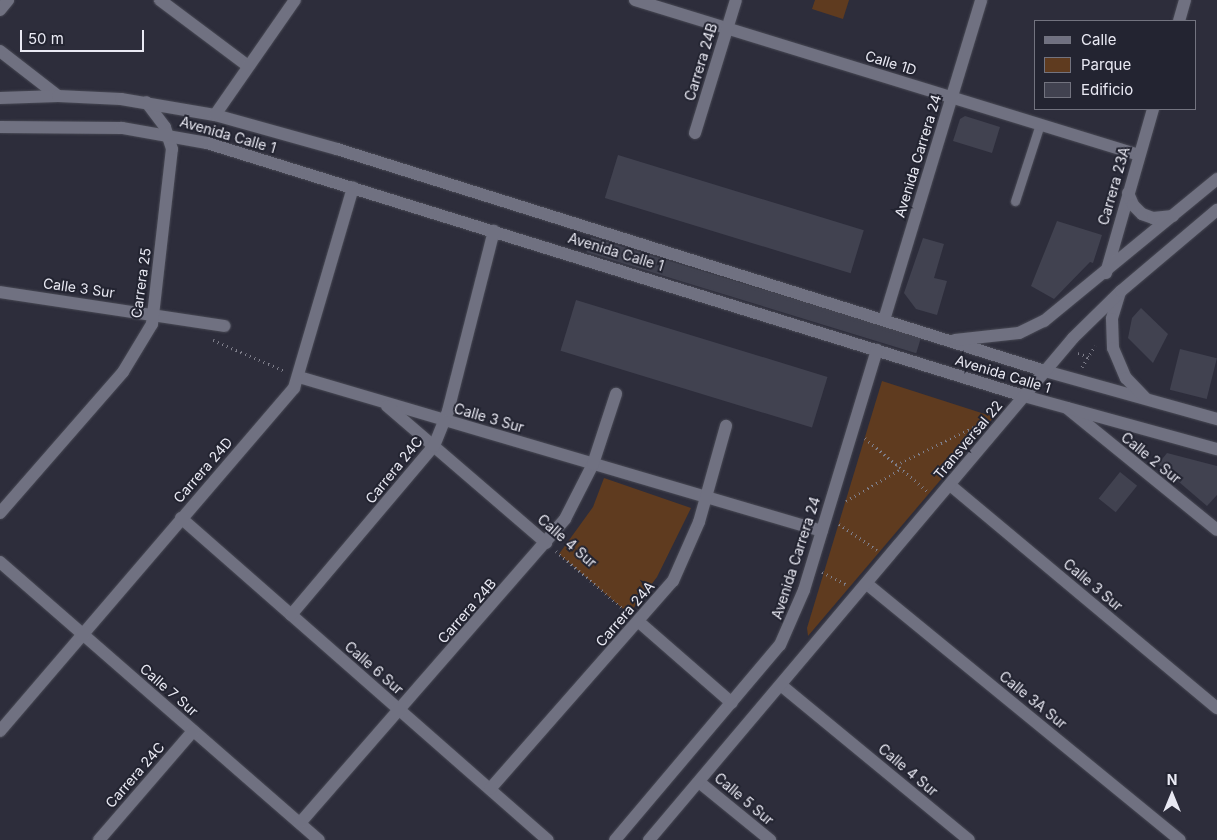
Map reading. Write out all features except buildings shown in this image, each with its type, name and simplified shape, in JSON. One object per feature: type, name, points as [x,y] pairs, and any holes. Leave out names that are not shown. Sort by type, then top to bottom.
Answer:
[{"type":"street","points":[[0,10],[8,0]]},
{"type":"street","points":[[160,0],[248,66]]},
{"type":"street","points":[[215,115],[295,0]]},
{"type":"street","name":"Calle 1D","points":[[635,0],[1139,155]]},
{"type":"street","name":"Carrera 24B","points":[[695,133],[736,0]]},
{"type":"street","name":"Avenida Carrera 24","points":[[884,320],[981,0]]},
{"type":"street","points":[[1179,20],[1185,0]]},
{"type":"street","points":[[0,51],[58,96]]},
{"type":"street","name":"Avenida Calle 1","points":[[0,98],[58,96],[146,102],[215,115],[337,149],[1045,371],[1149,401],[1217,418]]},
{"type":"street","points":[[146,102],[169,134]]},
{"type":"street","name":"Carrera 23A","points":[[1106,273],[1153,110]]},
{"type":"street","name":"Avenida Calle 1","points":[[0,127],[91,125],[169,134],[494,231],[1024,396],[1217,449]]},
{"type":"street","name":"Carrera 25","points":[[0,513],[123,372],[148,334],[154,314],[172,149],[169,134]]},
{"type":"street","points":[[948,341],[1003,337],[1033,328],[1106,273],[1217,179]]},
{"type":"street","name":"Carrera 24D","points":[[0,731],[84,636],[181,518],[288,397],[299,377],[353,188]]},
{"type":"street","points":[[1128,193],[1133,205],[1142,214],[1153,218],[1173,216],[1190,232]]},
{"type":"street","name":"Transversal 22","points":[[782,686],[1045,371],[1121,291],[1217,210]]},
{"type":"street","name":"Carrera 24C","points":[[291,615],[434,446],[444,421],[494,231]]},
{"type":"street","points":[[1121,291],[1112,319],[1113,348],[1126,378],[1149,401]]},
{"type":"street","name":"Calle 3 Sur","points":[[0,292],[224,326]]},
{"type":"street","name":"Avenida Carrera 24","points":[[615,840],[732,702],[785,636],[828,531],[877,350]]},
{"type":"street","name":"Calle 3 Sur","points":[[299,377],[705,497],[828,531]]},
{"type":"street","name":"Carrera 24B","points":[[300,824],[546,543],[580,493],[593,464],[616,394]]},
{"type":"street","name":"Calle 4 Sur","points":[[382,402],[546,543]]},
{"type":"street","name":"Calle 2 Sur","points":[[1066,408],[1217,530]]},
{"type":"street","name":"Carrera 24A","points":[[490,789],[639,622],[673,581],[687,553],[726,426]]},
{"type":"street","name":"Calle 3 Sur","points":[[950,485],[1217,708]]},
{"type":"street","name":"Calle 6 Sur","points":[[181,518],[548,840]]},
{"type":"street","name":"Calle 7 Sur","points":[[0,562],[319,840]]},
{"type":"street","name":"Calle 3A Sur","points":[[867,584],[1180,840]]},
{"type":"street","points":[[639,622],[732,702]]},
{"type":"street","points":[[649,840],[782,686]]},
{"type":"street","name":"Calle 4 Sur","points":[[782,686],[969,840]]},
{"type":"street","name":"Carrera 24C","points":[[99,840],[194,731]]},
{"type":"street","name":"Calle 5 Sur","points":[[699,782],[770,840]]},
{"type":"lane","points":[[1015,201],[1040,124]]},
{"type":"path","points":[[208,338],[299,377]]},
{"type":"path","points":[[1082,367],[1096,346]]},
{"type":"path","points":[[1074,351],[1089,357]]},
{"type":"path","points":[[896,465],[988,420]]},
{"type":"path","points":[[860,445],[862,436],[933,496]]},
{"type":"path","points":[[844,495],[841,504],[901,469]]},
{"type":"path","points":[[828,531],[836,522],[884,554]]},
{"type":"path","name":"Calle 4 Sur","points":[[546,543],[639,622]]},
{"type":"path","points":[[818,580],[823,563]]},
{"type":"path","points":[[821,571],[855,589]]},
{"type":"green space","points":[[815,0],[849,0],[843,19],[812,9]]},
{"type":"green space","points":[[882,381],[994,417],[808,636],[807,628]]},
{"type":"green space","points":[[604,478],[691,508],[657,577],[629,614],[559,554],[593,507]]}]
